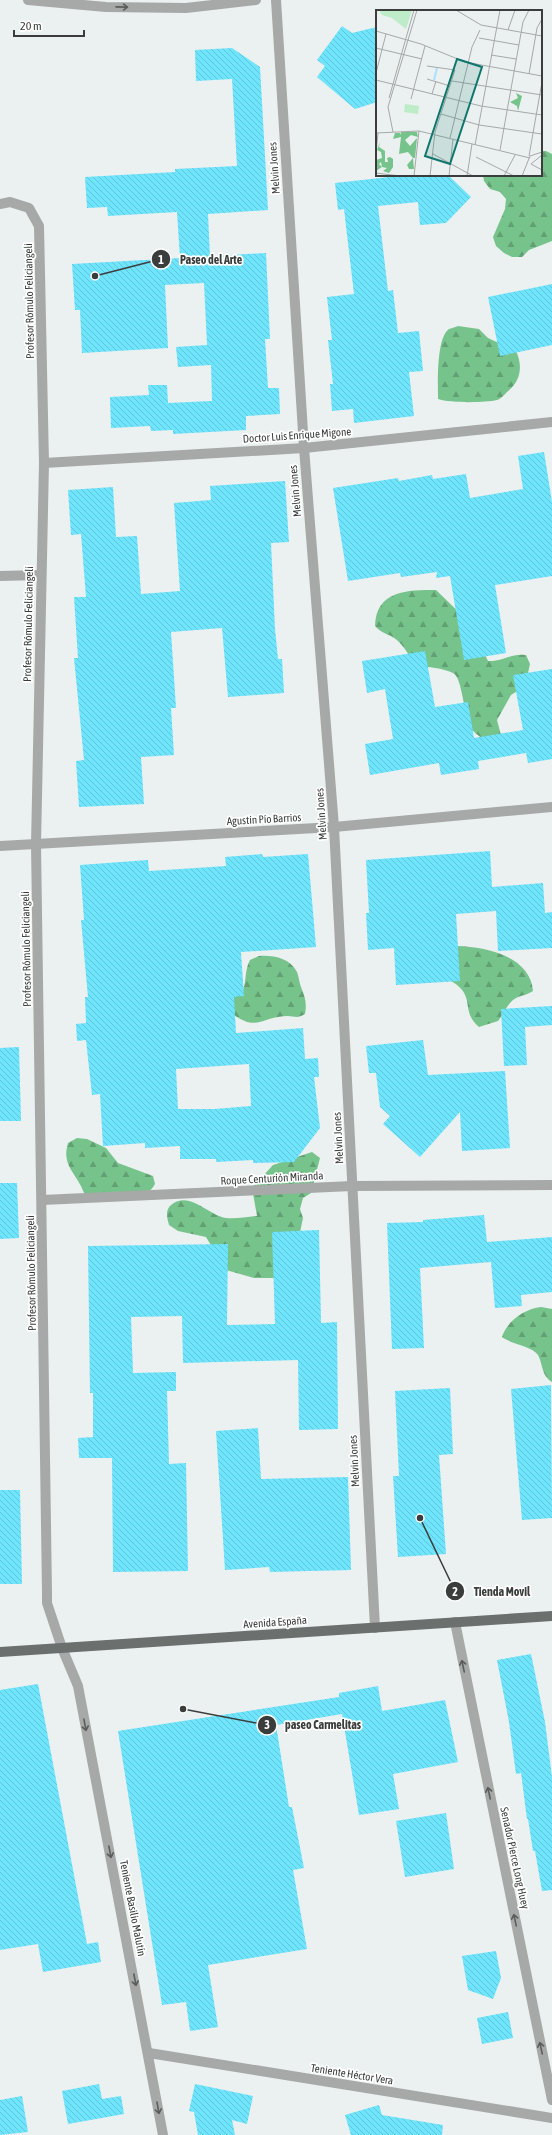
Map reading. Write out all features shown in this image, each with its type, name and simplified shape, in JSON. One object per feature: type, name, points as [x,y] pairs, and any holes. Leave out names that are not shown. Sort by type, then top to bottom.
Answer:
[{"type":"main road","name":"Avenida España","points":[[0,1652],[552,1616]]},
{"type":"street","points":[[28,0],[106,7],[186,8],[256,0]]},
{"type":"street","name":"Melvin Jones","points":[[276,0],[304,448],[334,827],[375,1628]]},
{"type":"street","name":"Profesor Rómulo Feliciangeli","points":[[0,204],[10,202],[29,208],[39,226],[44,463],[40,575],[36,844],[47,1603],[62,1648],[78,1686]]},
{"type":"street","name":"Doctor Luis Enrique Migone","points":[[44,463],[304,448],[552,422]]},
{"type":"street","points":[[0,576],[40,575]]},
{"type":"street","name":"Agustín Pío Barrios","points":[[0,846],[334,827],[552,807]]},
{"type":"street","name":"Roque Centurión Miranda","points":[[42,1200],[352,1186],[552,1185]]},
{"type":"street","name":"Senador Pierce Long Huey","points":[[455,1622],[552,2100]]},
{"type":"street","name":"Teniente Basilio Malutín","points":[[78,1686],[149,2053],[163,2135]]},
{"type":"street","name":"Teniente Héctor Vera","points":[[149,2053],[552,2118]]},
{"type":"green space","points":[[542,151],[552,154],[552,241],[529,250],[522,257],[512,257],[504,253],[496,246],[493,237],[505,209],[506,199],[500,192],[490,189],[484,181],[483,176],[542,176]]},
{"type":"green space","points":[[458,326],[479,329],[488,338],[516,351],[520,362],[518,378],[512,388],[500,399],[484,402],[467,402],[438,399],[438,373],[442,342],[449,329]]},
{"type":"green space","points":[[436,590],[469,622],[488,661],[515,655],[526,655],[530,664],[528,673],[519,690],[511,695],[497,720],[502,739],[493,744],[478,735],[471,728],[466,715],[459,682],[453,673],[431,667],[417,666],[396,639],[375,626],[377,614],[381,605],[395,594]]},
{"type":"green space","points":[[457,946],[493,951],[505,956],[524,969],[530,979],[533,991],[513,1000],[498,1021],[479,1027],[470,1015],[463,991],[449,980]]},
{"type":"green space","points":[[259,956],[281,958],[294,967],[305,997],[305,1014],[298,1017],[278,1017],[252,1023],[237,1017],[228,1010],[229,999],[241,993],[243,989],[247,966],[250,960]]},
{"type":"green space","points":[[77,1138],[87,1139],[106,1148],[118,1163],[153,1176],[155,1184],[149,1192],[141,1197],[133,1199],[113,1199],[84,1193],[68,1164],[66,1151],[68,1143]]},
{"type":"green space","points":[[312,1152],[320,1158],[311,1193],[303,1198],[300,1209],[303,1218],[299,1237],[274,1278],[254,1278],[226,1270],[206,1237],[178,1231],[169,1225],[167,1214],[169,1207],[178,1201],[185,1200],[226,1218],[257,1216],[252,1188],[273,1165]]},
{"type":"green space","points":[[541,1307],[552,1309],[552,1382],[546,1376],[540,1358],[535,1352],[502,1337],[504,1331],[517,1317],[528,1310]]},
{"type":"building","points":[[342,26],[352,33],[376,27],[376,102],[355,109],[317,77],[325,66],[317,60]]},
{"type":"building","points":[[232,48],[260,67],[268,210],[208,214],[210,256],[266,253],[270,339],[265,339],[268,388],[279,388],[280,414],[246,416],[246,430],[173,434],[173,430],[151,431],[150,426],[111,428],[110,397],[149,395],[148,385],[167,385],[168,403],[212,401],[211,365],[178,367],[176,347],[207,345],[204,283],[165,285],[168,348],[82,353],[80,310],[75,310],[72,264],[180,258],[177,212],[108,216],[107,207],[87,208],[85,177],[175,172],[175,169],[237,166],[232,79],[196,81],[195,50]]},
{"type":"building","points":[[398,176],[449,176],[471,197],[446,223],[420,225],[418,202],[378,206],[388,291],[393,290],[398,333],[419,331],[423,371],[409,372],[414,416],[354,423],[353,409],[332,411],[330,384],[333,384],[328,340],[332,340],[327,297],[354,294],[344,209],[338,210],[335,183]]},
{"type":"building","points":[[552,284],[552,345],[500,356],[488,297]]},
{"type":"building","points":[[544,452],[552,502],[552,576],[495,585],[506,653],[464,660],[450,576],[436,578],[437,572],[401,577],[400,573],[348,581],[333,488],[398,478],[399,481],[432,475],[433,479],[466,474],[470,498],[523,489],[518,456]]},
{"type":"building","points":[[285,481],[289,542],[271,543],[275,629],[278,659],[282,659],[284,693],[228,697],[222,628],[171,632],[176,708],[171,708],[174,755],[141,757],[144,804],[79,807],[76,761],[84,760],[74,658],[78,658],[74,597],[86,597],[81,534],[71,535],[68,490],[113,487],[116,537],[137,536],[141,594],[180,591],[174,503],[211,500],[210,486]]},
{"type":"building","points":[[425,651],[435,707],[468,702],[474,738],[523,730],[513,675],[552,669],[552,759],[528,763],[526,753],[478,761],[479,769],[441,775],[439,763],[370,775],[365,744],[393,739],[385,689],[367,693],[362,661]]},
{"type":"building","points":[[490,851],[492,887],[543,883],[545,913],[552,912],[552,948],[498,951],[496,911],[456,914],[460,981],[396,985],[394,948],[368,950],[366,913],[369,913],[366,860]]},
{"type":"building","points":[[262,854],[263,857],[308,854],[316,947],[241,952],[244,996],[234,997],[236,1033],[303,1028],[305,1059],[318,1058],[319,1077],[314,1077],[320,1128],[294,1162],[253,1163],[253,1160],[216,1162],[216,1159],[180,1159],[180,1146],[145,1148],[145,1143],[103,1146],[100,1094],[92,1095],[86,1040],[77,1041],[76,1024],[86,1023],[85,997],[88,997],[81,920],[84,920],[80,865],[148,860],[149,871],[226,866],[225,857]],"holes":[[[249,1064],[251,1106],[214,1109],[178,1109],[176,1069]]]},
{"type":"building","points":[[552,1006],[552,1025],[525,1027],[527,1065],[504,1066],[501,1009]]},
{"type":"building","points":[[423,1040],[428,1075],[505,1071],[510,1148],[462,1151],[460,1112],[420,1157],[383,1124],[390,1116],[380,1107],[376,1073],[369,1073],[366,1046]]},
{"type":"building","points":[[19,1047],[21,1121],[0,1121],[0,1048]]},
{"type":"building","points":[[0,1183],[17,1183],[19,1238],[0,1239]]},
{"type":"building","points":[[484,1215],[487,1242],[552,1237],[552,1292],[521,1295],[522,1306],[495,1308],[491,1262],[420,1268],[424,1348],[392,1349],[387,1223],[423,1222],[423,1220]]},
{"type":"building","points":[[319,1230],[321,1323],[337,1322],[338,1429],[299,1430],[298,1360],[183,1363],[182,1316],[131,1317],[133,1373],[176,1372],[176,1391],[167,1391],[169,1464],[186,1463],[188,1571],[113,1572],[112,1458],[79,1458],[78,1438],[93,1437],[93,1393],[90,1393],[88,1246],[228,1244],[227,1325],[275,1324],[272,1232]]},
{"type":"building","points":[[551,1385],[552,1518],[522,1520],[511,1389]]},
{"type":"building","points":[[450,1388],[453,1454],[439,1455],[446,1554],[398,1557],[393,1476],[399,1476],[395,1391]]},
{"type":"building","points":[[258,1428],[261,1479],[348,1477],[351,1570],[270,1572],[269,1567],[225,1570],[216,1431]]},
{"type":"building","points":[[0,1490],[20,1490],[22,1584],[0,1584]]},
{"type":"building","points":[[531,1654],[545,1722],[552,1777],[552,1890],[542,1891],[535,1851],[533,1851],[527,1819],[521,1773],[516,1774],[509,1722],[497,1660]]},
{"type":"building","points":[[38,1684],[87,1944],[98,1942],[101,1962],[43,1972],[38,1944],[0,1950],[0,1690]]},
{"type":"building","points":[[378,1686],[382,1711],[445,1700],[458,1762],[393,1774],[399,1809],[359,1815],[342,1714],[276,1725],[289,1807],[292,1807],[304,1868],[293,1870],[307,1949],[208,1965],[218,2027],[190,2031],[186,2002],[162,2005],[118,1731],[339,1697],[339,1693]]},
{"type":"building","points":[[446,1813],[454,1869],[405,1877],[396,1821]]},
{"type":"building","points":[[496,1951],[501,1978],[493,1999],[468,1990],[462,1956]]},
{"type":"building","points":[[508,2012],[513,2038],[482,2044],[477,2018]]},
{"type":"building","points":[[99,2084],[102,2099],[121,2096],[124,2114],[68,2124],[62,2091]]},
{"type":"building","points":[[195,2084],[253,2096],[247,2124],[232,2120],[235,2135],[198,2135],[194,2112],[189,2111]]},
{"type":"building","points":[[22,2096],[28,2132],[0,2135],[0,2100]]},
{"type":"building","points":[[379,2105],[382,2115],[443,2125],[442,2135],[351,2135],[345,2115]]},
{"type":"place","name":"Paseo del Arte","points":[[95,276]]},
{"type":"place","name":"Tienda Movil","points":[[420,1518]]},
{"type":"place","name":"paseo Carmelitas","points":[[183,1709]]}]
